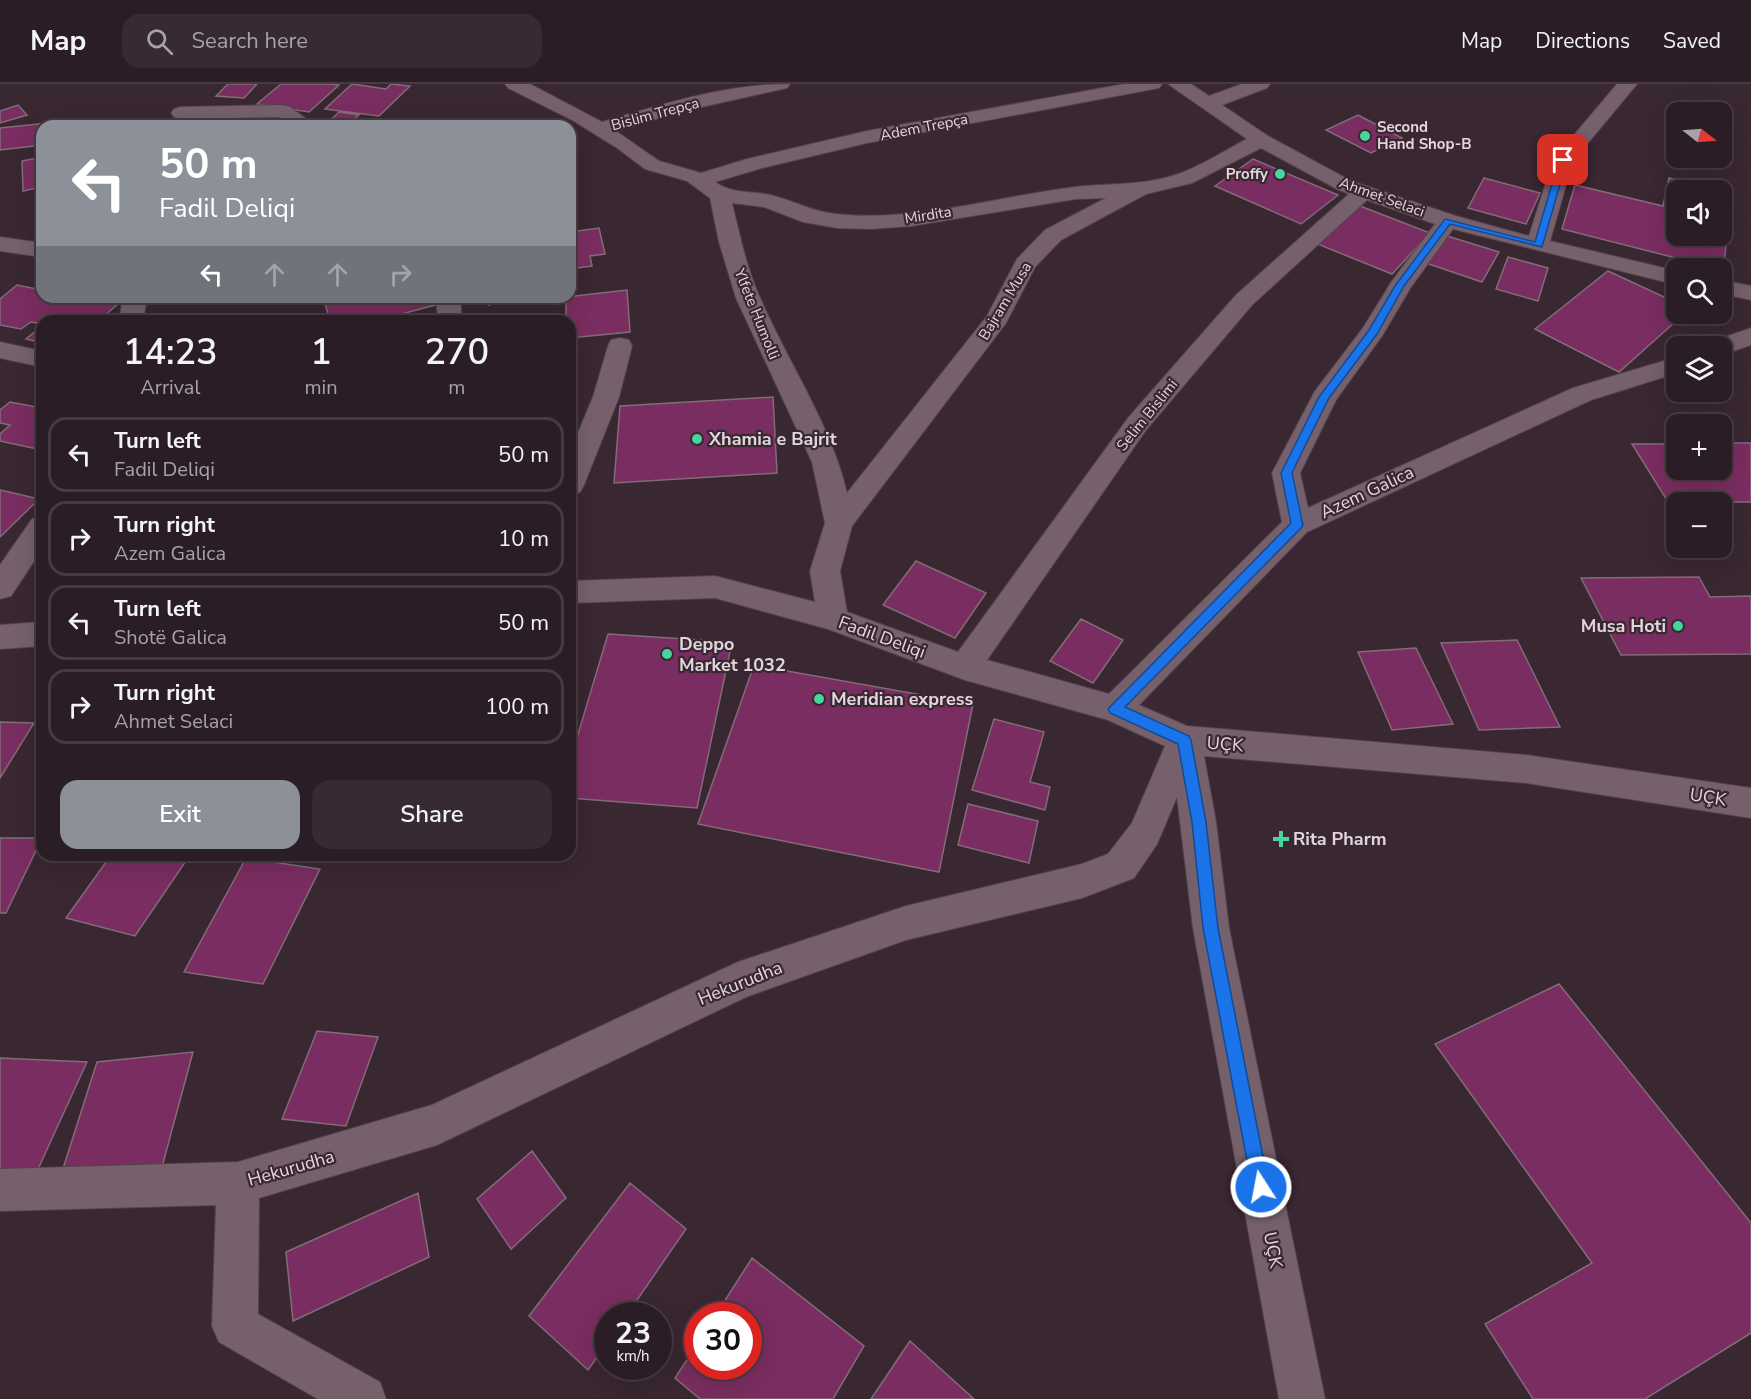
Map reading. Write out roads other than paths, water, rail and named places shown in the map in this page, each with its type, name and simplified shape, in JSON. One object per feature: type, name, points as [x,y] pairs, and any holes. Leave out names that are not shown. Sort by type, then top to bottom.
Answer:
[{"type":"street","points":[[518,84],[600,129],[652,165],[699,180],[720,195]]},
{"type":"street","name":"Bislim Trepça","points":[[600,129],[675,107],[780,84]]},
{"type":"street","name":"Adem Trepça","points":[[699,180],[758,160],[819,145],[877,136],[917,125],[1086,98],[1152,84]]},
{"type":"street","name":"Ahmet Selaci","points":[[1178,84],[1262,140],[1344,185],[1448,220],[1538,245],[1666,275]]},
{"type":"street","points":[[1208,103],[1260,84]]},
{"type":"street","points":[[1538,245],[1563,160],[1627,84]]},
{"type":"street","points":[[181,113],[284,111],[297,120]]},
{"type":"street","name":"Bajram Musa","points":[[839,523],[985,337],[998,318],[1024,264],[1053,235],[1139,189],[1185,179],[1262,140]]},
{"type":"street","name":"Mirdita","points":[[720,195],[768,201],[803,215],[837,221],[871,222],[912,219],[1076,193],[1139,189]]},
{"type":"street","name":"Selim Bislimi","points":[[965,667],[1137,424],[1244,300],[1364,192]]},
{"type":"street","name":"Ylfete Humolli","points":[[720,195],[729,242],[748,298],[826,462],[839,523],[825,571],[833,619]]},
{"type":"street","points":[[1297,525],[1286,473],[1324,397],[1373,331],[1400,286],[1448,220]]},
{"type":"street","points":[[0,244],[36,249]]},
{"type":"street","points":[[1732,289],[1751,293]]},
{"type":"street","points":[[1732,343],[1751,336]]},
{"type":"street","points":[[576,470],[606,397],[620,346]]},
{"type":"street","points":[[0,350],[36,358]]},
{"type":"street","name":"Azem Galica","points":[[1115,709],[1297,525],[1582,394],[1666,368]]},
{"type":"street","points":[[0,588],[36,535]]},
{"type":"street","name":"Fadil Deliqi","points":[[576,592],[715,587],[833,619],[965,667],[1115,709],[1185,740]]},
{"type":"street","points":[[0,637],[36,634]]},
{"type":"street","name":"UÇK","points":[[1302,1399],[1211,928],[1199,822],[1185,740],[1527,769],[1751,803]]},
{"type":"street","name":"Hekurudha","points":[[0,1190],[238,1183],[437,1124],[738,981],[906,922],[1082,880],[1121,866],[1146,833],[1185,740]]},
{"type":"street","name":"Hekurudha","points":[[238,1183],[235,1326],[363,1399]]},
{"type":"place","name":"Second Hand Shop-B","points":[[1365,136]]},
{"type":"place","name":"Proffy","points":[[1280,174]]},
{"type":"place","name":"Xhamia e Bajrit","points":[[697,439]]},
{"type":"place","name":"Musa Hoti","points":[[1678,626]]},
{"type":"place","name":"Deppo Market 1032","points":[[667,654]]},
{"type":"place","name":"Meridian express","points":[[819,699]]},
{"type":"place","name":"Rita Pharm","points":[[1281,839]]}]
